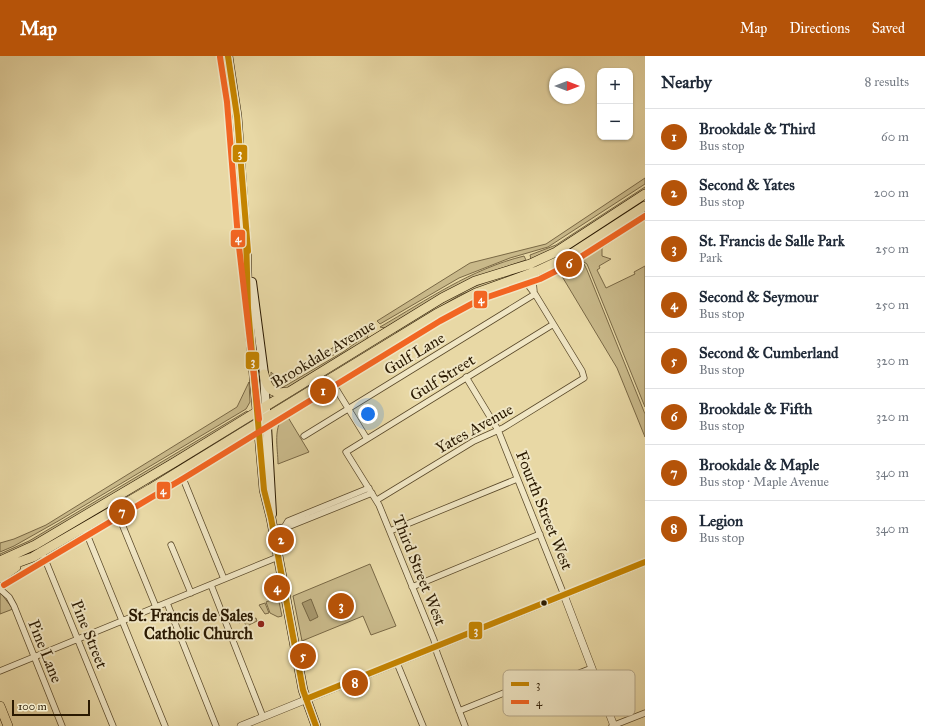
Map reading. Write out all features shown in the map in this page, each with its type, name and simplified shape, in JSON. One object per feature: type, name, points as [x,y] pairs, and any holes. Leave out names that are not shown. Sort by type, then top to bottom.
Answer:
[{"type":"main road","points":[[228,56],[237,116],[246,237],[248,308],[258,411],[263,420]]},
{"type":"main road","name":"Brookdale Avenue","points":[[0,569],[33,557],[84,528],[463,298],[531,268],[645,194]]},
{"type":"main road","name":"Brookdale Avenue","points":[[531,268],[547,267],[580,249],[645,206]]},
{"type":"main road","points":[[246,237],[264,374],[266,406],[263,420],[272,493],[271,518],[306,699],[316,726]]},
{"type":"main road","name":"Brookdale Avenue","points":[[0,561],[35,545],[111,500],[460,288],[486,277],[519,274]]},
{"type":"main road","points":[[374,339],[384,346]]},
{"type":"main road","points":[[264,374],[266,383],[272,391],[279,394],[288,392]]},
{"type":"main road","points":[[0,578],[33,557]]},
{"type":"main road","points":[[0,706],[8,726]]},
{"type":"street","points":[[531,268],[535,294]]},
{"type":"street","points":[[519,274],[535,294],[552,325]]},
{"type":"street","name":"Gulf Lane","points":[[304,436],[535,294]]},
{"type":"street","name":"Gulf Street","points":[[346,452],[552,325]]},
{"type":"street","name":"Yates Avenue","points":[[376,500],[474,441],[498,430],[584,378],[582,371],[552,325]]},
{"type":"street","name":"Fourth Street West","points":[[466,377],[498,430],[592,668]]},
{"type":"street","points":[[330,379],[367,439]]},
{"type":"street","name":"Third Street West","points":[[346,452],[376,500],[390,531],[465,726]]},
{"type":"street","points":[[180,471],[224,580]]},
{"type":"street","points":[[390,531],[517,479]]},
{"type":"street","points":[[273,529],[285,526],[288,521],[316,513],[370,490]]},
{"type":"street","points":[[111,500],[156,607]]},
{"type":"street","points":[[84,528],[165,726]]},
{"type":"street","points":[[412,587],[540,534]]},
{"type":"street","points":[[171,545],[191,593]]},
{"type":"street","name":"Pine Street","points":[[42,552],[113,726]]},
{"type":"street","points":[[0,671],[278,557]]},
{"type":"street","points":[[240,726],[645,562]]},
{"type":"street","points":[[211,585],[263,717]]},
{"type":"street","name":"Pine Lane","points":[[0,589],[9,597],[14,606],[62,726]]},
{"type":"street","points":[[167,603],[216,726]]},
{"type":"street","points":[[397,663],[423,726]]},
{"type":"street","points":[[587,670],[592,668]]},
{"type":"street","points":[[459,711],[503,693]]},
{"type":"street","points":[[614,726],[645,713]]},
{"type":"street","name":"Fourth Street West","points":[[610,716],[614,726]]},
{"type":"shaded area","points":[[645,178],[645,184],[548,247],[510,258],[459,278],[380,324],[377,321],[470,263],[546,244]]},
{"type":"shaded area","points":[[645,187],[645,191],[558,247],[531,259],[530,255],[556,245]]},
{"type":"shaded area","points":[[628,222],[631,222],[575,259],[588,248]]},
{"type":"shaded area","points":[[632,223],[635,226],[602,248],[602,256],[611,259],[599,266],[600,268],[597,270],[606,288],[635,274],[634,272],[645,266],[645,407],[587,264],[581,260],[578,261],[537,281],[539,278],[576,260]]},
{"type":"shaded area","points":[[524,256],[526,260],[479,276],[385,328],[380,327],[432,296],[468,277]]},
{"type":"shaded area","points":[[579,263],[584,264],[587,270],[645,414],[645,437],[617,368],[560,273]]},
{"type":"shaded area","points":[[507,274],[507,277],[460,295],[397,333],[396,331],[449,298]]},
{"type":"shaded area","points":[[365,328],[367,332],[342,350],[277,388],[271,384],[271,372],[280,380]]},
{"type":"shaded area","points":[[368,334],[367,339],[290,388],[280,389],[343,352]]},
{"type":"shaded area","points":[[249,382],[250,402],[246,409],[60,520],[14,546],[0,552],[0,543],[14,539],[46,525],[237,407]]},
{"type":"shaded area","points":[[247,411],[248,412],[245,415],[38,539],[0,557],[0,554],[29,541]]},
{"type":"shaded area","points":[[286,414],[309,452],[278,464],[277,431]]},
{"type":"shaded area","points":[[370,564],[396,626],[371,635],[363,616],[302,641],[293,596]]},
{"type":"shaded area","points":[[0,592],[13,609],[0,614]]},
{"type":"shaded area","points":[[278,597],[282,616],[278,617],[270,613],[266,602]]},
{"type":"shaded area","points":[[311,599],[318,617],[310,621],[302,603]]},
{"type":"shaded area","points":[[265,603],[269,613],[265,614],[259,605]]},
{"type":"shaded area","points":[[243,614],[250,620],[256,618],[257,621],[247,626],[243,621],[239,623],[236,617]]},
{"type":"transit line","name":"3","points":[[228,56],[237,116],[248,251]]},
{"type":"transit line","name":"4","points":[[220,57],[227,102],[238,238],[259,419]]},
{"type":"transit line","name":"4","points":[[4,585],[184,478],[440,321],[479,300],[540,279],[568,265],[645,216]]},
{"type":"transit line","name":"3","points":[[246,237],[248,308],[264,490],[271,518],[303,690],[316,726]]},
{"type":"transit line","name":"3","points":[[306,699],[645,562]]},
{"type":"place","name":"Brookdale & Fifth","points":[[569,264]]},
{"type":"place","name":"Brookdale & Third","points":[[323,391]]},
{"type":"place","name":"Brookdale & Maple","points":[[122,512]]},
{"type":"place","name":"Second & Yates","points":[[281,540]]},
{"type":"place","name":"Second & Seymour","points":[[277,588]]},
{"type":"place","name":"St. Francis de Salle Park","points":[[341,606]]},
{"type":"place","name":"St. Francis de Sales Catholic Church","points":[[261,624]]},
{"type":"place","name":"Second & Cumberland","points":[[303,656]]},
{"type":"place","name":"Legion","points":[[355,683]]}]
